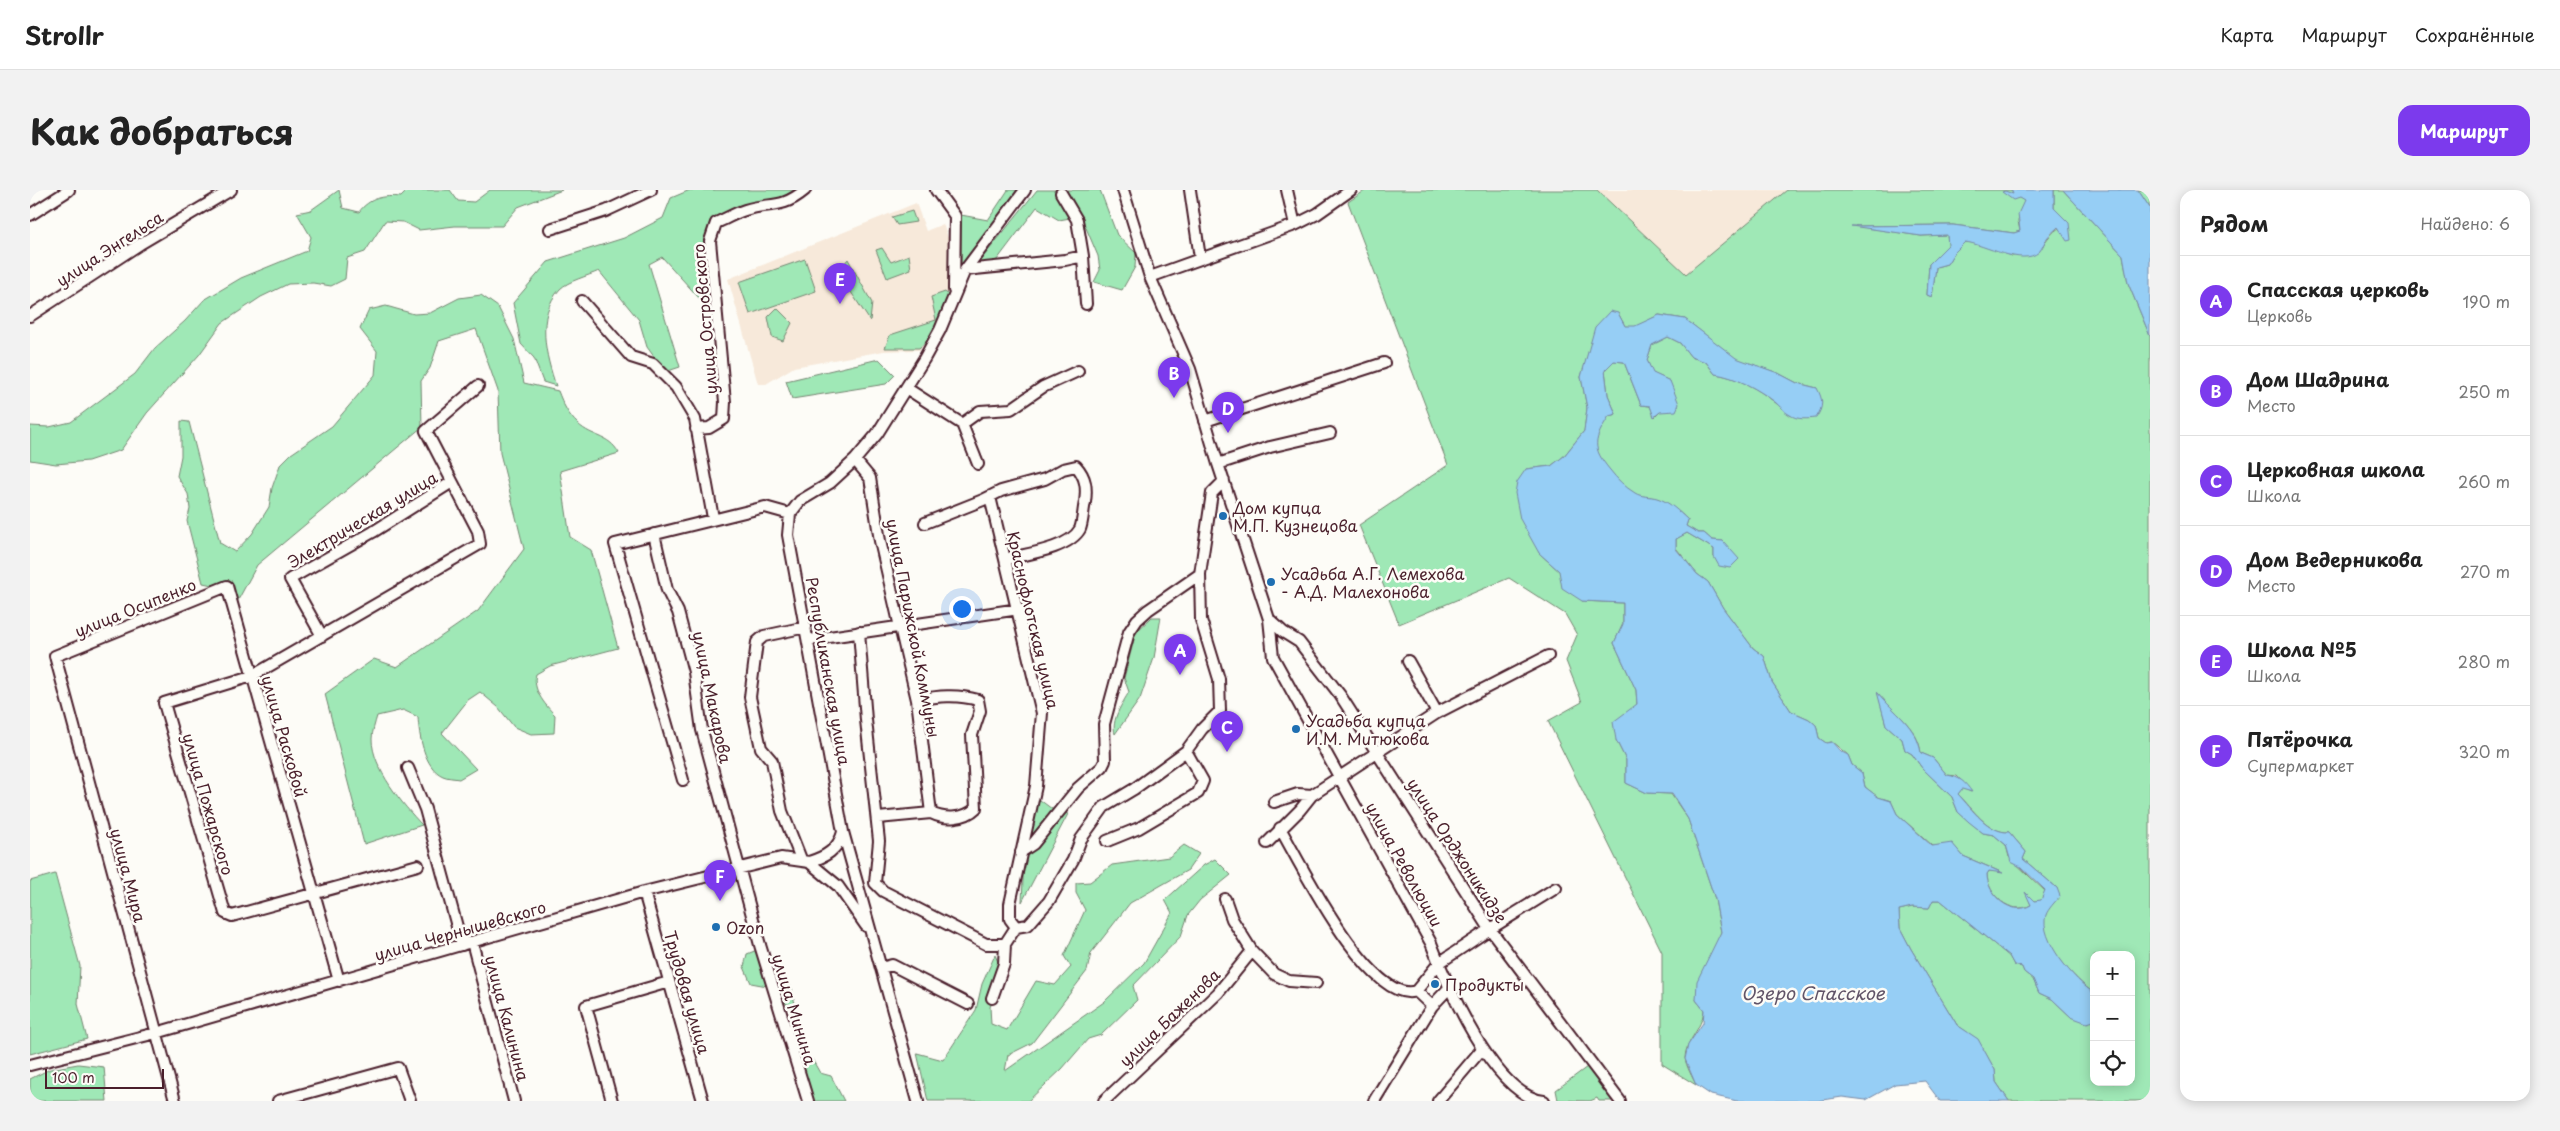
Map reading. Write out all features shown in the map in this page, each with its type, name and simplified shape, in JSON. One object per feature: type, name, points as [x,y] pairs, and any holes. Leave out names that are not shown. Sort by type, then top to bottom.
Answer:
[{"type":"street","points":[[30,215],[69,190]]},
{"type":"street","name":"улица Энгельса","points":[[30,316],[140,244],[231,190]]},
{"type":"street","points":[[550,229],[606,212],[650,190]]},
{"type":"street","name":"улица Островского","points":[[696,429],[709,428],[724,418],[726,402],[710,241],[716,223],[746,210],[781,205],[796,198],[805,190]]},
{"type":"street","points":[[936,190],[955,216],[954,293]]},
{"type":"street","points":[[683,780],[615,544],[713,518],[766,507],[790,514],[800,501],[830,483],[855,460],[877,434],[940,330],[965,270],[1025,190]]},
{"type":"street","name":"улица Революции","points":[[1123,190],[1150,277],[1190,369],[1218,464],[1269,619],[1273,657],[1431,943],[1449,988],[1482,1049],[1518,1089],[1544,1101]]},
{"type":"street","points":[[1190,190],[1200,258]]},
{"type":"street","points":[[1287,190],[1295,226]]},
{"type":"street","points":[[1150,277],[1295,226],[1317,214],[1351,190]]},
{"type":"street","points":[[1061,193],[1077,220],[1083,256],[1086,304]]},
{"type":"street","points":[[965,270],[1065,260],[1083,256]]},
{"type":"street","name":"улица Островского","points":[[582,301],[631,357],[653,364],[676,387],[695,418],[713,518]]},
{"type":"street","points":[[1205,421],[1384,363]]},
{"type":"street","points":[[962,424],[980,411],[1011,409],[1043,387],[1078,371]]},
{"type":"street","name":"Электрическая улица","points":[[252,676],[480,544],[478,531],[426,431],[478,386]]},
{"type":"street","points":[[906,388],[962,424],[978,464]]},
{"type":"street","points":[[1218,464],[1270,447],[1330,433]]},
{"type":"street","name":"улица Парижской Коммуны","points":[[855,460],[870,478],[880,541],[917,700],[931,813]]},
{"type":"street","points":[[925,523],[1001,491],[1045,479],[1063,469],[1076,466],[1084,475],[1086,496],[1080,528],[1068,541],[1048,549],[1006,559]]},
{"type":"street","points":[[992,998],[1004,964],[1005,944],[1016,927],[1028,925],[1049,901],[1073,860],[1080,839],[1104,807],[1134,789],[1186,751],[1202,729],[1220,711],[1219,680],[1201,620],[1200,574],[1212,493],[1224,481]]},
{"type":"street","name":"Электрическая улица","points":[[322,636],[290,579],[373,532],[452,482]]},
{"type":"street","name":"Краснофлотская улица","points":[[990,497],[1019,609],[1042,713],[1036,786],[1010,904],[1010,918],[1016,927]]},
{"type":"street","name":"Республиканская улица","points":[[790,514],[788,534],[843,832],[870,933]]},
{"type":"street","name":"улица Макарова","points":[[654,534],[667,590],[678,612],[694,672],[702,730],[739,867]]},
{"type":"street","points":[[1022,852],[1033,844],[1078,788],[1102,767],[1105,761],[1104,724],[1129,632],[1136,620],[1200,574]]},
{"type":"street","name":"улица Осипенко","points":[[55,656],[227,586]]},
{"type":"street","name":"улица Расковой","points":[[227,586],[339,981]]},
{"type":"street","points":[[808,640],[1019,609]]},
{"type":"street","name":"улица Орджоникидзе","points":[[1269,619],[1283,632],[1299,642],[1340,695],[1490,929],[1620,1101]]},
{"type":"street","points":[[806,627],[764,636],[757,642],[750,697],[761,748],[772,761],[782,811],[805,861],[838,886],[870,933],[882,968],[918,1101]]},
{"type":"street","points":[[859,632],[866,720],[878,818],[878,862],[875,883]]},
{"type":"street","name":"улица Мира","points":[[55,656],[175,1101]]},
{"type":"street","points":[[1267,842],[1300,810],[1312,794],[1340,778],[1437,713],[1548,656]]},
{"type":"street","points":[[1408,661],[1437,713]]},
{"type":"street","name":"улица Пожарского","points":[[252,676],[164,703],[225,913],[232,916],[315,895]]},
{"type":"street","points":[[878,818],[931,813],[940,817],[968,816],[976,808],[972,735],[980,705],[978,700],[966,697],[940,696],[917,700]]},
{"type":"street","points":[[1107,841],[1140,828],[1198,793],[1204,781],[1186,751]]},
{"type":"street","name":"улица Калинина","points":[[408,768],[425,809],[514,1101]]},
{"type":"street","points":[[1274,802],[1298,794],[1312,794]]},
{"type":"street","points":[[1280,828],[1338,930],[1387,986],[1409,994],[1416,991],[1439,964],[1490,929],[1556,888]]},
{"type":"street","points":[[805,861],[823,857],[835,849],[843,832]]},
{"type":"street","name":"улица Чернышевского","points":[[30,1065],[156,1033],[644,892],[781,858],[805,861]]},
{"type":"street","points":[[315,895],[418,865]]},
{"type":"street","name":"улица Минина","points":[[739,867],[760,945],[808,1101]]},
{"type":"street","points":[[857,888],[875,883]]},
{"type":"street","points":[[875,883],[883,891],[986,944],[1005,944]]},
{"type":"street","name":"Трудовая улица","points":[[644,892],[703,1101]]},
{"type":"street","points":[[1225,900],[1232,919],[1252,951],[1274,974],[1289,981],[1316,983]]},
{"type":"street","name":"улица Баженова","points":[[1104,1101],[1218,994],[1252,951]]},
{"type":"street","points":[[882,968],[892,965],[968,1004]]},
{"type":"street","points":[[612,1101],[586,1006],[669,982]]},
{"type":"street","points":[[1374,1101],[1432,1006],[1449,988]]},
{"type":"street","points":[[1416,991],[1432,1006]]},
{"type":"street","points":[[1438,1101],[1482,1049]]},
{"type":"street","points":[[278,1101],[398,1068],[410,1101]]},
{"type":"shaded area","points":[[1597,190],[1787,190],[1686,274]]},
{"type":"shaded area","points":[[916,203],[926,231],[943,224],[953,251],[951,283],[939,326],[920,350],[884,351],[794,367],[766,384],[758,384],[728,279]]},
{"type":"green space","points":[[339,190],[343,208],[359,212],[367,203],[377,198],[401,197],[408,190],[450,190],[458,201],[474,202],[490,190],[562,190],[518,207],[502,226],[455,226],[419,230],[403,222],[385,221],[365,252],[347,258],[345,279],[331,286],[313,283],[288,284],[261,297],[222,323],[199,355],[147,413],[121,450],[88,461],[56,464],[30,460],[30,426],[49,427],[71,422],[135,374],[155,348],[185,321],[204,300],[241,278],[307,251],[311,237],[297,213],[311,210]]},
{"type":"green space","points":[[690,190],[799,190],[711,225],[712,296],[700,299],[662,257],[649,264],[680,367],[665,372],[647,347],[639,320],[599,271],[564,286],[552,300],[547,311],[545,336],[546,349],[556,386],[543,382],[534,358],[521,344],[513,303],[548,262],[624,238],[663,218],[671,198]]},
{"type":"green space","points":[[1008,190],[1023,190],[961,269],[961,215],[988,220]]},
{"type":"green space","points":[[1037,190],[1100,190],[1117,235],[1136,253],[1135,267],[1122,290],[1094,282],[1100,270],[1098,256],[1081,216],[1059,220],[1037,207],[997,260],[976,266]]},
{"type":"green space","points":[[1366,190],[1597,190],[1686,274],[1787,190],[2012,190],[2014,195],[2025,201],[2018,221],[2020,231],[2014,233],[1953,225],[1855,226],[1921,236],[1947,235],[1949,245],[1929,264],[1927,295],[1932,297],[1936,267],[1947,264],[1954,253],[1965,242],[1977,243],[2012,256],[2039,252],[2051,234],[2069,223],[2054,208],[2054,190],[2063,190],[2123,255],[2128,283],[2150,336],[2150,1101],[2009,1101],[1996,1082],[1995,1070],[1978,1040],[1957,1025],[1911,949],[1900,928],[1899,910],[1912,907],[1929,908],[1933,900],[1940,900],[2009,956],[2014,965],[2022,967],[2024,972],[2033,979],[2039,993],[2052,999],[2071,1017],[2090,1020],[2090,1086],[2135,1086],[2135,951],[2090,951],[2090,990],[2079,981],[2055,953],[2045,934],[2044,920],[2057,888],[2023,859],[2026,852],[2009,832],[1994,829],[1975,813],[1958,794],[1962,788],[1971,792],[1957,776],[1947,775],[1933,758],[1921,753],[1919,744],[1910,728],[1878,693],[1886,725],[1902,739],[1905,750],[1912,754],[1922,768],[1952,797],[1958,812],[1983,833],[1994,835],[2006,845],[2009,857],[2045,891],[2041,901],[2034,901],[2027,894],[2031,905],[2023,908],[2008,906],[1996,896],[1988,882],[1987,874],[1989,871],[2001,872],[1963,856],[1952,844],[1933,846],[1897,814],[1891,801],[1878,797],[1865,787],[1862,773],[1852,765],[1848,755],[1832,742],[1826,743],[1819,738],[1816,725],[1809,719],[1791,711],[1772,682],[1764,656],[1753,648],[1723,608],[1708,582],[1697,574],[1676,548],[1676,539],[1687,533],[1714,549],[1714,557],[1723,541],[1712,540],[1704,533],[1698,533],[1686,526],[1688,520],[1677,510],[1659,499],[1636,495],[1631,492],[1617,480],[1605,465],[1597,450],[1596,444],[1601,429],[1609,416],[1616,414],[1608,395],[1605,370],[1614,361],[1624,362],[1641,405],[1650,406],[1655,417],[1660,412],[1670,381],[1652,373],[1647,360],[1652,345],[1668,337],[1680,343],[1691,357],[1706,362],[1715,374],[1736,379],[1756,389],[1791,416],[1817,388],[1797,383],[1778,373],[1736,359],[1685,319],[1659,315],[1635,327],[1625,326],[1618,313],[1588,355],[1581,377],[1587,408],[1584,431],[1564,456],[1551,466],[1526,469],[1539,553],[1559,571],[1582,601],[1623,603],[1623,624],[1614,643],[1636,690],[1637,704],[1616,740],[1626,760],[1626,783],[1647,793],[1671,794],[1688,819],[1715,899],[1721,932],[1696,1000],[1704,1010],[1703,1017],[1688,1046],[1685,1058],[1696,1085],[1662,1064],[1662,952],[1548,721],[1582,702],[1566,661],[1577,635],[1565,614],[1509,578],[1399,624],[1359,525],[1448,465],[1348,202]]},
{"type":"green space","points":[[2138,190],[2150,190],[2150,208]]},
{"type":"green space","points":[[912,211],[916,222],[897,225],[892,217]]},
{"type":"green space","points":[[882,248],[891,262],[909,255],[911,269],[887,278],[876,250]]},
{"type":"green space","points":[[805,259],[816,291],[750,314],[739,282]]},
{"type":"green space","points":[[848,259],[872,303],[870,321],[847,286],[840,299],[827,278],[840,269]]},
{"type":"green space","points":[[945,292],[950,296],[936,333],[919,348],[885,348],[890,335],[936,320],[931,297]]},
{"type":"green space","points":[[481,295],[498,307],[514,339],[524,383],[558,391],[574,421],[589,432],[610,442],[619,453],[560,471],[570,537],[591,550],[618,648],[550,666],[536,674],[537,691],[555,715],[554,733],[531,734],[514,727],[498,707],[480,692],[468,700],[442,733],[476,769],[459,779],[443,776],[431,766],[421,741],[418,717],[403,710],[377,716],[372,739],[377,762],[398,797],[422,825],[364,844],[325,694],[374,659],[397,667],[478,611],[524,549],[500,453],[498,391],[476,329],[439,341],[430,368],[421,381],[422,427],[257,565],[237,602],[232,582],[217,586],[203,583],[187,521],[190,509],[188,494],[177,476],[181,456],[181,421],[189,422],[220,543],[235,552],[252,534],[269,507],[272,488],[280,465],[291,454],[332,426],[375,375],[377,351],[360,329],[369,310],[386,306],[414,314],[430,313],[459,298]]},
{"type":"green space","points":[[777,308],[792,323],[783,341],[772,337],[768,317]]},
{"type":"green space","points":[[879,359],[895,375],[886,384],[792,399],[786,381]]},
{"type":"green space","points":[[1152,617],[1161,617],[1154,658],[1140,699],[1115,734],[1116,718],[1129,692],[1124,678],[1136,632]]},
{"type":"green space","points":[[1036,797],[1052,809],[1068,814],[1022,902],[1024,856]]},
{"type":"green space","points":[[1184,845],[1199,854],[1188,870],[1130,903],[1091,953],[1087,971],[1032,1043],[1008,1055],[1005,1071],[1104,1002],[1144,963],[1172,913],[1165,900],[1204,865],[1215,859],[1231,875],[1200,900],[1188,915],[1181,936],[1133,986],[1137,1000],[1101,1035],[1088,1039],[1062,1069],[1028,1101],[928,1101],[917,1053],[943,1060],[976,1010],[982,984],[995,955],[1004,976],[990,1007],[991,1024],[1007,1030],[1036,981],[1055,985],[1071,967],[1064,956],[1085,910],[1076,893],[1076,883],[1090,882],[1112,865],[1169,857]]},
{"type":"green space","points":[[55,874],[80,966],[78,1004],[87,1039],[30,1054],[30,881]]},
{"type":"green space","points":[[757,950],[767,986],[751,983],[744,967],[747,954]]},
{"type":"green space","points":[[779,972],[792,988],[795,1005],[786,1004]]},
{"type":"green space","points":[[812,1059],[820,1073],[831,1076],[844,1101],[813,1101],[805,1080],[803,1062]]},
{"type":"green space","points":[[78,1064],[104,1067],[107,1101],[30,1101],[30,1079],[50,1069]]},
{"type":"green space","points":[[1587,1067],[1614,1101],[1599,1101],[1597,1098],[1590,1101],[1558,1100],[1556,1090]]},
{"type":"water","points":[[2011,190],[2054,190],[2054,208],[2069,223],[2071,240],[2067,241],[2058,227],[2047,238],[2039,252],[2032,256],[2023,257],[2013,256],[1965,242],[1954,253],[1947,264],[1936,267],[1932,297],[1927,295],[1929,264],[1948,245],[1947,235],[1921,236],[1851,226],[1953,225],[2014,233],[2020,231],[2018,214],[2024,201],[2019,198],[2013,200],[2002,192],[2005,191],[2013,194]]},
{"type":"water","points":[[2063,190],[2138,190],[2150,208],[2150,336],[2128,283],[2123,255]]},
{"type":"water","name":"Озеро Спасское","points":[[1610,311],[1618,313],[1625,326],[1635,326],[1659,315],[1685,319],[1736,358],[1778,373],[1797,383],[1817,388],[1822,403],[1816,418],[1796,418],[1754,388],[1731,378],[1715,374],[1706,362],[1691,357],[1680,343],[1668,337],[1652,345],[1647,360],[1653,373],[1670,381],[1679,404],[1676,411],[1660,412],[1654,417],[1650,406],[1641,405],[1624,362],[1614,361],[1605,370],[1608,395],[1616,414],[1609,416],[1600,431],[1597,449],[1610,470],[1628,488],[1637,494],[1657,498],[1670,504],[1688,520],[1686,526],[1698,533],[1704,533],[1712,540],[1723,541],[1739,559],[1730,568],[1719,566],[1714,557],[1714,549],[1687,533],[1676,539],[1676,549],[1697,574],[1708,582],[1723,608],[1753,648],[1764,656],[1772,682],[1791,711],[1809,719],[1816,725],[1819,738],[1826,743],[1832,742],[1840,751],[1848,755],[1852,765],[1862,773],[1865,787],[1878,797],[1891,801],[1897,814],[1932,846],[1952,843],[1963,856],[2003,873],[1989,871],[1987,874],[1991,889],[2001,902],[2016,908],[2031,905],[2025,892],[2034,901],[2041,900],[2045,890],[2021,867],[2011,862],[2006,845],[1994,835],[1983,833],[1958,812],[1952,797],[1922,768],[1912,754],[1905,750],[1902,739],[1886,725],[1877,692],[1910,727],[1919,743],[1921,753],[1933,758],[1947,775],[1962,780],[1967,785],[1972,792],[1962,789],[1958,794],[1975,813],[1994,829],[2009,832],[2026,852],[2023,859],[2057,888],[2060,896],[2046,915],[2047,936],[2068,969],[2090,990],[2090,1022],[2087,1023],[2071,1017],[2052,999],[2039,993],[2033,979],[2024,972],[2022,967],[2014,965],[2009,956],[1940,900],[1933,900],[1929,908],[1912,907],[1899,910],[1900,928],[1911,949],[1957,1025],[1978,1039],[1995,1070],[1996,1082],[2009,1101],[1940,1101],[1925,1081],[1895,1084],[1866,1100],[1842,1097],[1817,1101],[1737,1101],[1711,1095],[1696,1085],[1685,1059],[1688,1045],[1703,1023],[1704,1010],[1696,1000],[1697,981],[1721,932],[1715,899],[1688,819],[1672,794],[1647,793],[1626,783],[1626,760],[1616,740],[1613,722],[1637,704],[1636,690],[1614,643],[1623,624],[1623,603],[1582,601],[1562,588],[1559,571],[1539,553],[1520,519],[1515,493],[1517,482],[1526,469],[1551,466],[1564,456],[1584,431],[1587,408],[1581,377],[1595,327]]},
{"type":"place","name":"Школа №5","points":[[840,304]]},
{"type":"place","name":"Дом Шадрина","points":[[1174,398]]},
{"type":"place","name":"Дом Ведерникова","points":[[1228,433]]},
{"type":"place","name":"Дом купца М.П. Кузнецова","points":[[1223,516]]},
{"type":"place","name":"Усадьба А.Г. Лемехова - А.Д. Малехонова","points":[[1271,582]]},
{"type":"place","name":"Спасская церковь","points":[[1180,675]]},
{"type":"place","name":"Усадьба купца И.М. Митюкова","points":[[1296,729]]},
{"type":"place","name":"Церковная школа","points":[[1227,752]]},
{"type":"place","name":"Пятёрочка","points":[[720,901]]},
{"type":"place","name":"Ozon","points":[[716,927]]},
{"type":"place","name":"Продукты","points":[[1435,984]]}]
